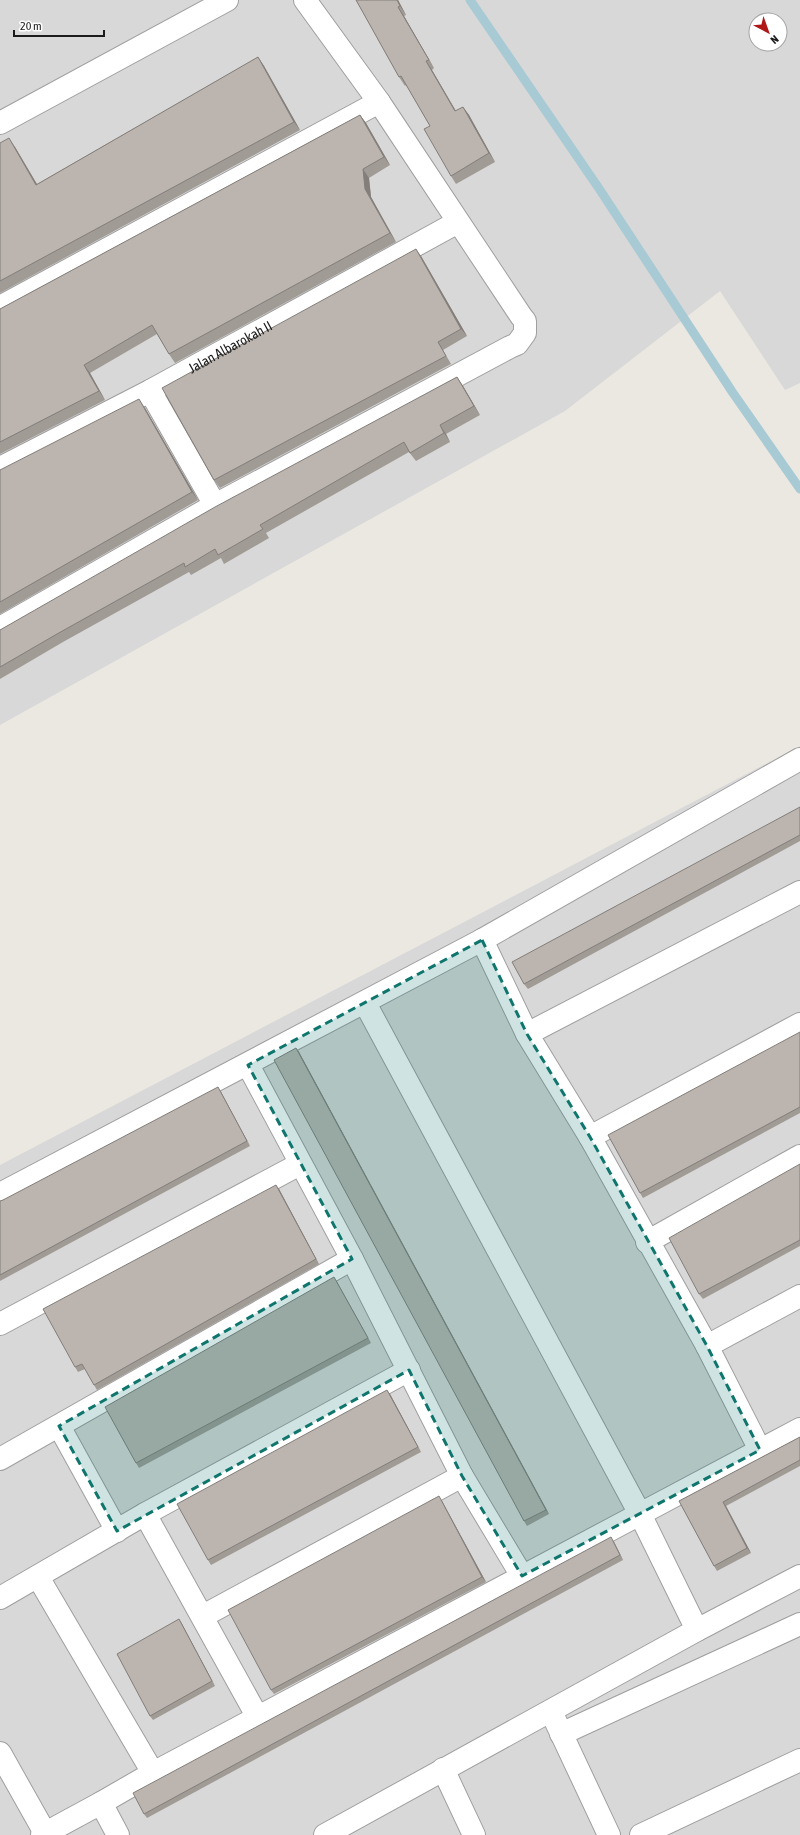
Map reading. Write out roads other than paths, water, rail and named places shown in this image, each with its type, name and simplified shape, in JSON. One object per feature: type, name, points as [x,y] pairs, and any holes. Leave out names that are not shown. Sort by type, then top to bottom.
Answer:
[{"type":"street","points":[[0,123],[227,0]]},
{"type":"street","points":[[0,628],[215,505],[503,351],[521,339],[525,333],[524,321],[379,102],[305,0]]},
{"type":"street","points":[[0,307],[379,102]]},
{"type":"street","name":"Jalan Albarokah II","points":[[0,468],[150,391],[458,222]]},
{"type":"street","points":[[150,391],[215,505]]},
{"type":"street","points":[[0,1194],[248,1065],[482,940],[800,759]]},
{"type":"street","points":[[527,1034],[800,892]]},
{"type":"street","points":[[482,940],[527,1034],[590,1137],[647,1242],[707,1346],[760,1450]]},
{"type":"street","points":[[364,1003],[640,1514],[697,1630]]},
{"type":"street","points":[[590,1137],[800,1024]]},
{"type":"street","points":[[248,1065],[352,1260],[462,1476],[522,1576]]},
{"type":"street","points":[[647,1242],[800,1156]]},
{"type":"street","points":[[0,1324],[300,1164]]},
{"type":"street","points":[[0,1459],[352,1260]]},
{"type":"street","points":[[707,1346],[800,1296]]},
{"type":"street","points":[[0,1598],[145,1514],[409,1370]]},
{"type":"street","points":[[59,1426],[117,1531]]},
{"type":"street","points":[[0,1753],[44,1834],[257,1716],[800,1429]]},
{"type":"street","points":[[203,1616],[462,1476]]},
{"type":"street","points":[[145,1514],[168,1558],[203,1616],[257,1716]]},
{"type":"street","points":[[337,1832],[443,1769],[697,1630],[800,1576]]},
{"type":"street","points":[[38,1577],[153,1773]]},
{"type":"street","points":[[561,1734],[800,1624]]},
{"type":"street","points":[[550,1710],[609,1835]]},
{"type":"street","points":[[641,1835],[800,1760]]},
{"type":"street","points":[[443,1769],[474,1835]]},
{"type":"street","points":[[101,1803],[118,1835]]},
{"type":"waterway","points":[[470,0],[600,190],[733,393],[800,489]]}]
